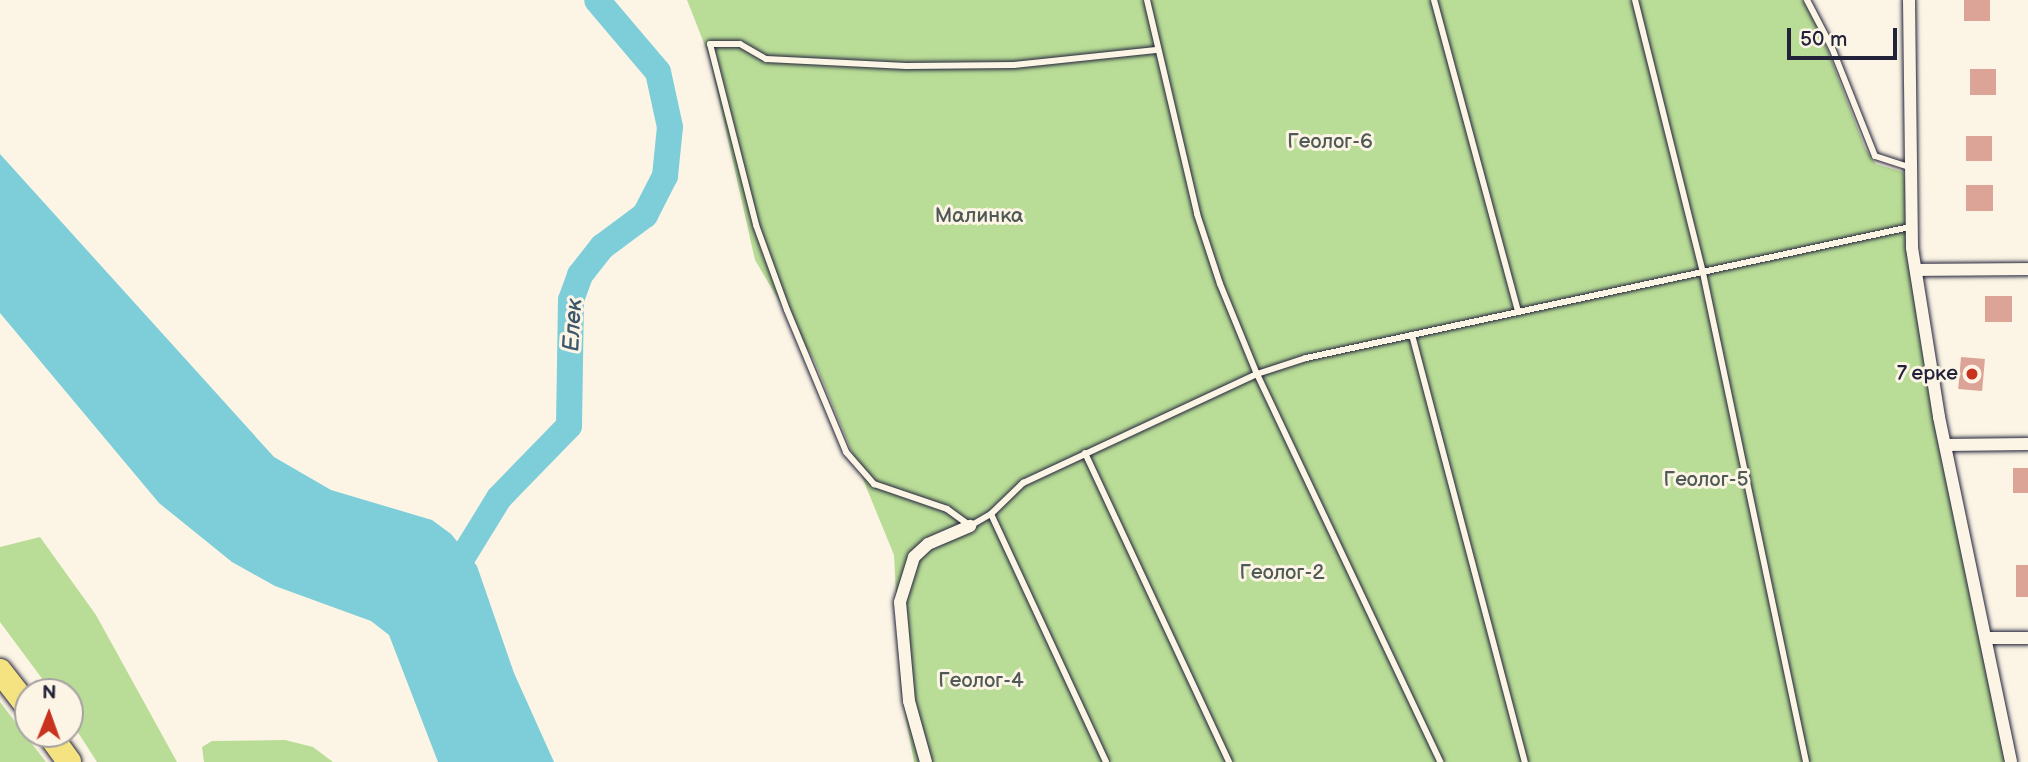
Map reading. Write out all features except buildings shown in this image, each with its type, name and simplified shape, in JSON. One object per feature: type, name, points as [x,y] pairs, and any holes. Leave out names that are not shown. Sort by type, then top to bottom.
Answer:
[{"type":"highway","points":[[0,671],[14,689]]},
{"type":"street","points":[[1909,0],[1913,168],[1910,227],[1945,445],[2011,762]]},
{"type":"street","points":[[1916,270],[2028,270]]},
{"type":"street","points":[[1945,445],[2028,444]]},
{"type":"street","points":[[926,762],[909,701],[900,602],[914,557],[928,544],[970,526]]},
{"type":"street","points":[[1987,638],[2028,638]]},
{"type":"lane","points":[[1147,0],[1156,50],[1197,214],[1257,374],[1440,762]]},
{"type":"lane","points":[[1434,0],[1518,312]]},
{"type":"lane","points":[[1635,0],[1703,273],[1806,762]]},
{"type":"lane","points":[[1807,0],[1832,48],[1875,156],[1913,168]]},
{"type":"lane","points":[[1156,50],[1014,65],[906,66],[766,59],[740,44],[710,44],[756,225],[846,453],[874,484],[947,509],[970,526],[991,514],[1023,483],[1257,374],[1353,346],[1910,227]]},
{"type":"lane","points":[[1412,335],[1525,762]]},
{"type":"lane","points":[[1085,453],[1229,762]]},
{"type":"lane","points":[[991,514],[1106,762]]},
{"type":"green space","points":[[687,0],[1803,0],[1823,38],[1865,148],[1876,164],[1903,172],[1907,185],[1907,256],[2014,762],[914,762],[901,692],[894,555],[815,362],[755,260],[709,56]]},
{"type":"green space","points":[[40,537],[96,615],[177,762],[97,762],[84,742],[84,678],[42,678],[0,622],[0,547]]},
{"type":"green space","points":[[0,702],[14,720],[14,748],[35,748],[46,762],[0,762]]},
{"type":"green space","points":[[285,740],[313,747],[333,762],[204,762],[202,747],[212,741]]},
{"type":"water","points":[[0,154],[274,457],[331,490],[432,520],[451,534],[477,566],[514,673],[554,762],[438,762],[389,635],[371,621],[275,586],[232,562],[159,503],[0,313]]},
{"type":"waterway","name":"Елек","points":[[448,581],[499,498],[569,426],[571,300],[580,275],[602,247],[645,215],[665,176],[670,127],[658,72],[597,0]]},
{"type":"place","name":"7 ерке","points":[[1972,374]]},
{"type":"park label","name":"Геолог-6","points":[[1330,142]]},
{"type":"park label","name":"Малинка","points":[[979,216]]},
{"type":"park label","name":"Геолог-5","points":[[1706,480]]},
{"type":"park label","name":"Геолог-2","points":[[1282,573]]},
{"type":"park label","name":"Геолог-4","points":[[981,681]]}]
